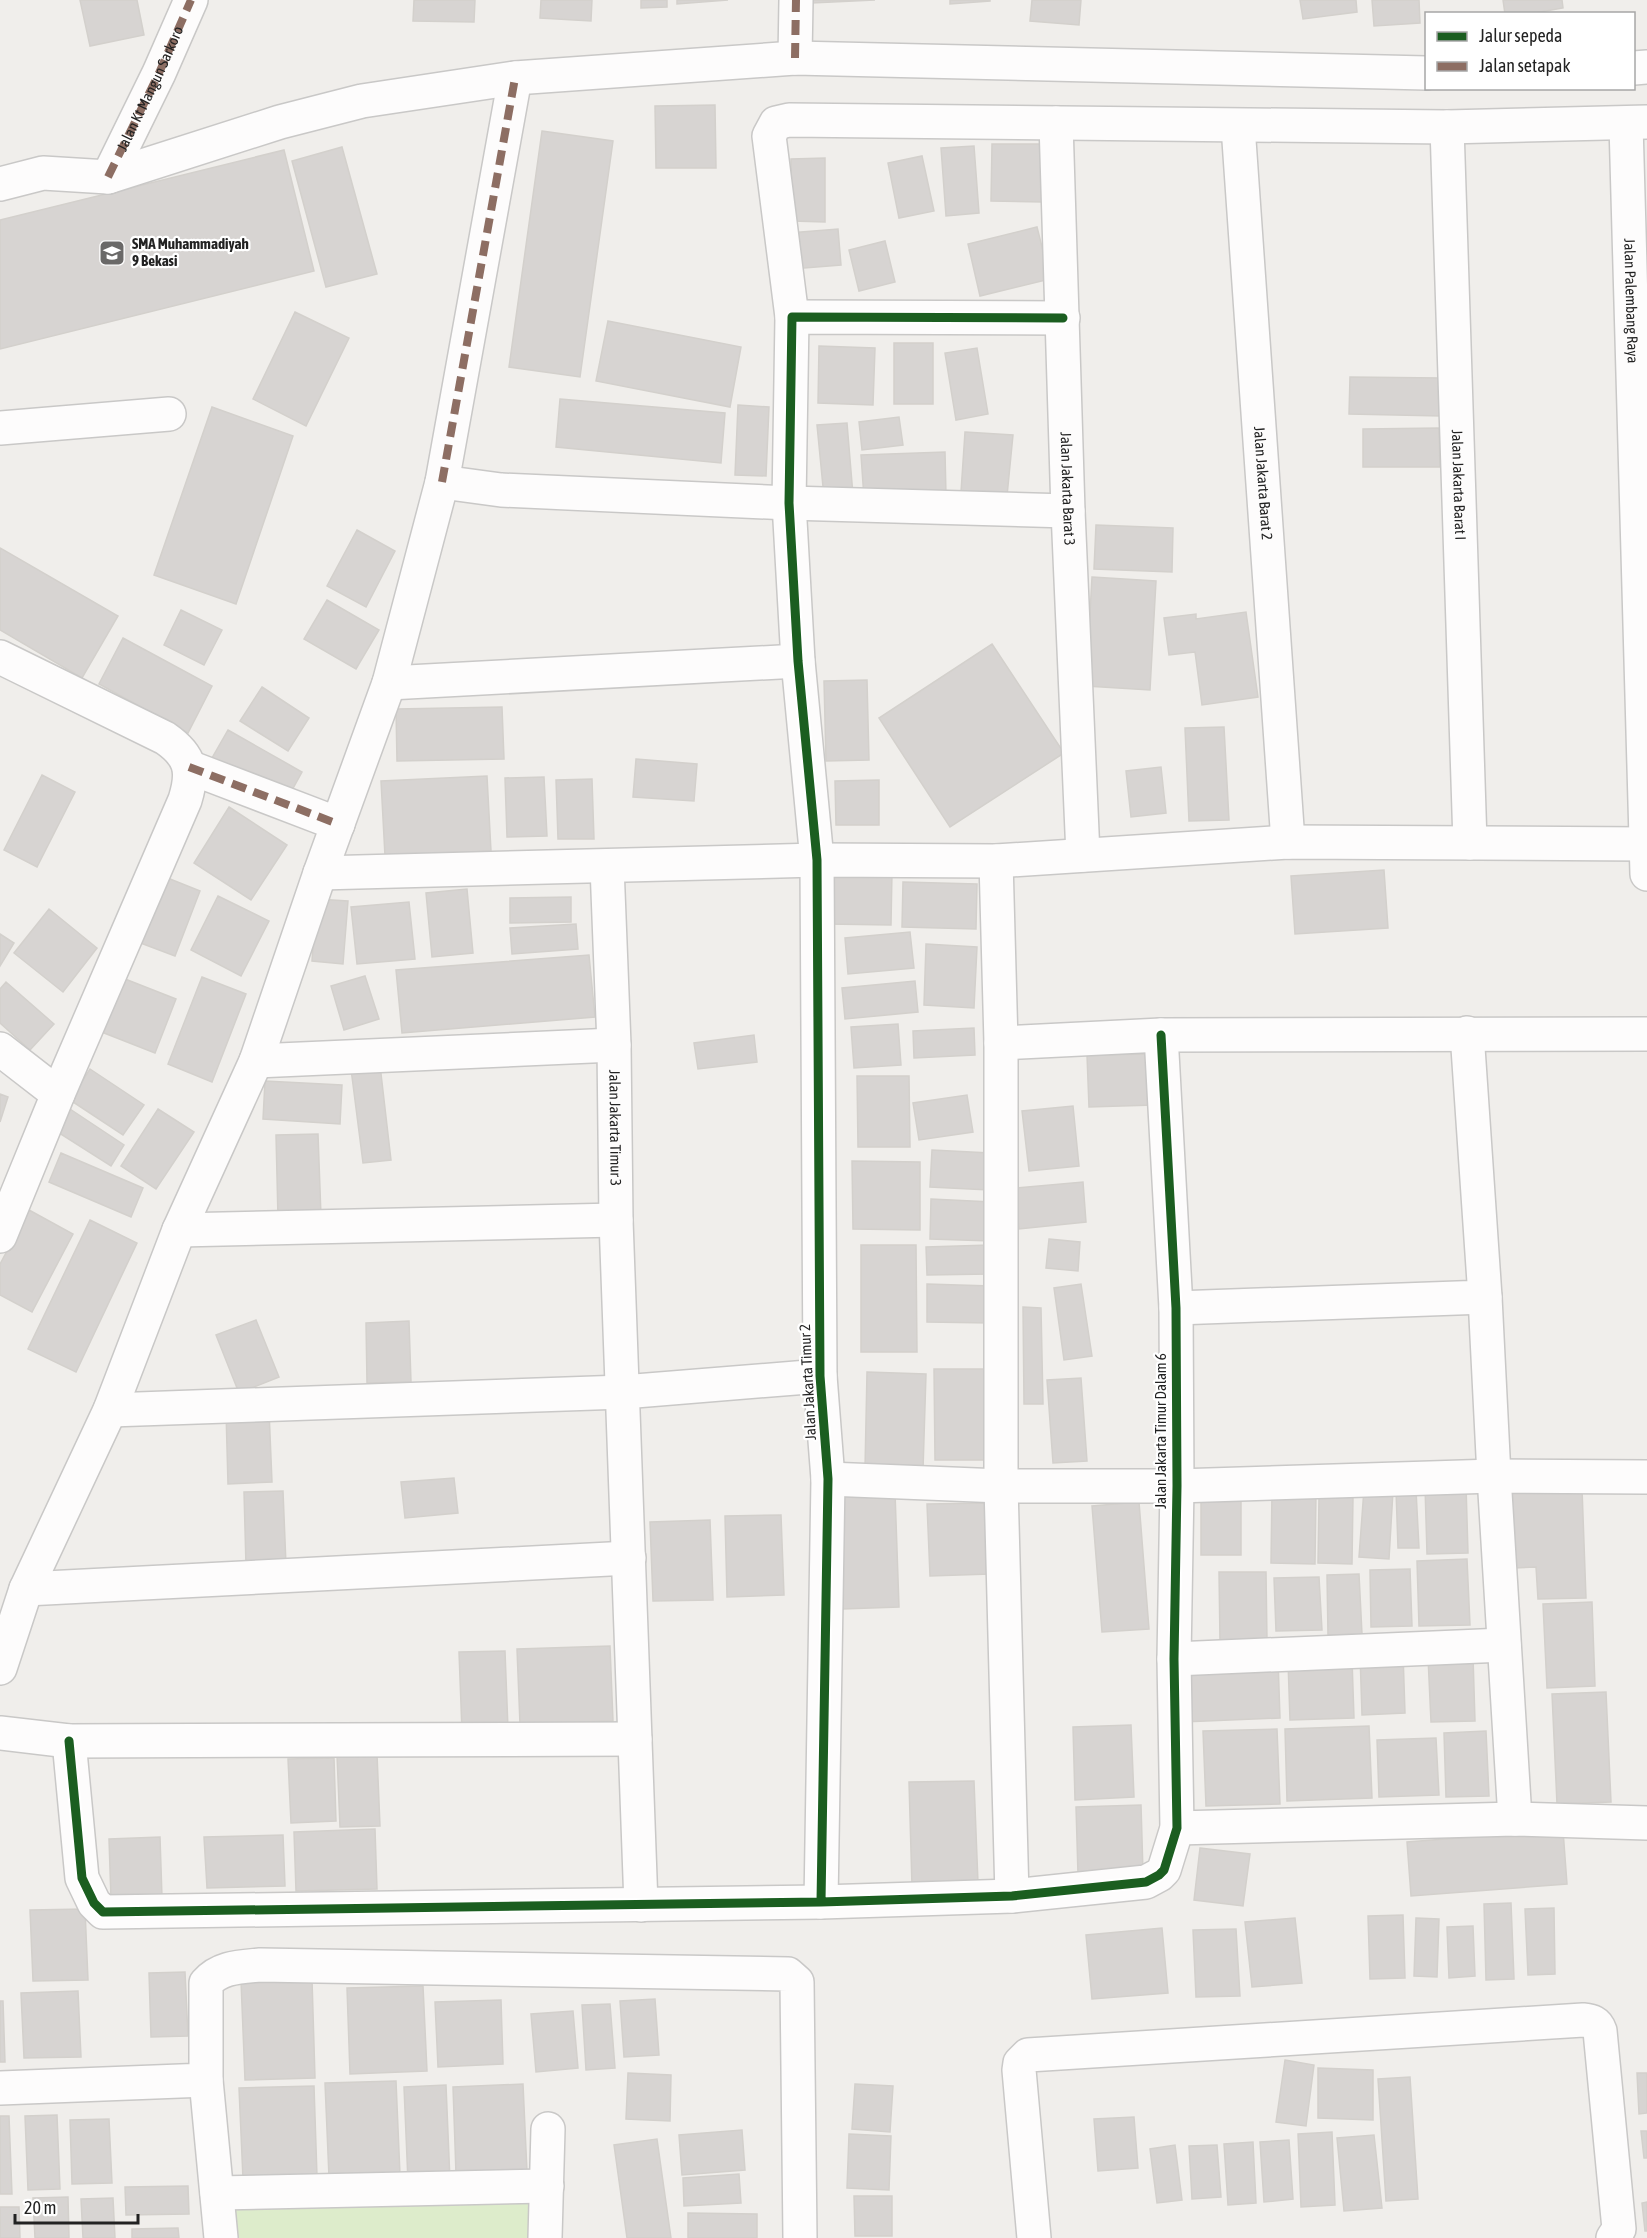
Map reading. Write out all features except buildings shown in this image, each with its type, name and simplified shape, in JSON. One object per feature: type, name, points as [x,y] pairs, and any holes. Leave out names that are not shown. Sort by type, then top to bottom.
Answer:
[{"type":"street","name":"Jalan Kt Mangun Sarkoro","points":[[108,177],[159,74],[191,0]]},
{"type":"street","points":[[795,58],[796,0]]},
{"type":"street","points":[[0,184],[43,173],[108,177],[280,122],[362,101],[515,78],[795,58],[1425,72]]},
{"type":"street","points":[[0,1668],[26,1589],[110,1410],[179,1230],[256,1061],[320,873],[389,683],[442,482],[515,78]]},
{"type":"street","name":"Jalan Jakarta Timur 2","points":[[821,1902],[828,1479],[820,1376],[817,860],[798,661],[789,503],[792,317],[769,136],[776,123],[789,120],[1056,123]]},
{"type":"street","points":[[1056,123],[1447,127],[1637,123]]},
{"type":"street","name":"Jalan Jakarta Barat 3","points":[[1056,123],[1064,318],[1068,511],[1083,855]]},
{"type":"street","name":"Jalan Palembang Raya","points":[[1637,123],[1647,854]]},
{"type":"street","name":"Jalan Jakarta Barat 2","points":[[1238,126],[1288,842]]},
{"type":"street","name":"Jalan Jakarta Barat I","points":[[1447,127],[1470,843]]},
{"type":"street","points":[[792,317],[1064,318]]},
{"type":"street","points":[[0,428],[169,414]]},
{"type":"street","points":[[442,482],[501,490],[789,503],[1068,511]]},
{"type":"street","points":[[0,657],[165,738],[175,745],[189,766],[190,782],[185,800],[58,1094],[0,1236]]},
{"type":"street","points":[[389,683],[798,661]]},
{"type":"street","points":[[189,766],[338,824]]},
{"type":"street","points":[[320,873],[817,860],[996,861],[1288,842],[1470,843],[1647,854]]},
{"type":"street","points":[[996,861],[1001,1043],[1001,1486],[1012,1896]]},
{"type":"street","name":"Jalan Jakarta Timur 3","points":[[607,866],[614,1045],[616,1220],[641,1905]]},
{"type":"street","points":[[1467,1033],[1485,1297],[1515,1819]]},
{"type":"street","points":[[1001,1043],[1161,1035],[1647,1034]]},
{"type":"street","name":"Jalan Jakarta Timur Dalam 6","points":[[69,1742],[82,1878],[94,1903],[103,1912],[821,1902],[1012,1896],[1146,1882],[1160,1875],[1167,1864],[1177,1828],[1174,1659],[1177,1486],[1176,1308],[1161,1035]]},
{"type":"street","points":[[256,1061],[614,1045]]},
{"type":"street","points":[[0,1049],[58,1094]]},
{"type":"street","points":[[179,1230],[616,1220]]},
{"type":"street","points":[[1176,1308],[1485,1297]]},
{"type":"street","points":[[110,1410],[623,1392],[820,1376]]},
{"type":"street","points":[[828,1479],[1001,1486],[1177,1486],[1494,1476],[1647,1477]]},
{"type":"street","points":[[26,1589],[629,1558]]},
{"type":"street","points":[[1174,1659],[1504,1645]]},
{"type":"street","points":[[0,1733],[69,1742],[635,1738]]},
{"type":"street","points":[[1177,1828],[1515,1819],[1647,1823]]},
{"type":"street","points":[[221,2238],[206,2080],[206,1983],[214,1974],[225,1969],[260,1965],[788,1974],[795,1978],[797,1983],[800,2238]]},
{"type":"street","points":[[1034,2238],[1019,2070],[1020,2063],[1029,2055],[1583,2020],[1593,2021],[1598,2025],[1600,2031],[1619,2229],[1613,2238]]},
{"type":"street","points":[[0,2088],[206,2080]]},
{"type":"street","points":[[545,2238],[548,2129]]},
{"type":"street","points":[[217,2193],[546,2186]]},
{"type":"green space","points":[[547,2186],[545,2238],[221,2238],[217,2193]]},
{"type":"marked path","points":[[108,177],[159,73],[191,0]]},
{"type":"marked path","points":[[795,58],[796,0]]},
{"type":"marked path","points":[[442,482],[515,78]]},
{"type":"marked path","points":[[189,767],[338,824]]},
{"type":"cycle path","points":[[821,1902],[828,1479],[820,1376],[817,860],[798,661],[789,503],[792,317],[1063,318]]},
{"type":"cycle path","points":[[69,1741],[82,1878],[94,1903],[103,1912],[821,1902],[1012,1896],[1146,1882],[1159,1875],[1164,1870],[1177,1828],[1174,1659],[1177,1486],[1176,1308],[1161,1035]]},
{"type":"place","name":"SMA Muhammadiyah 9 Bekasi","points":[[112,253]]}]
